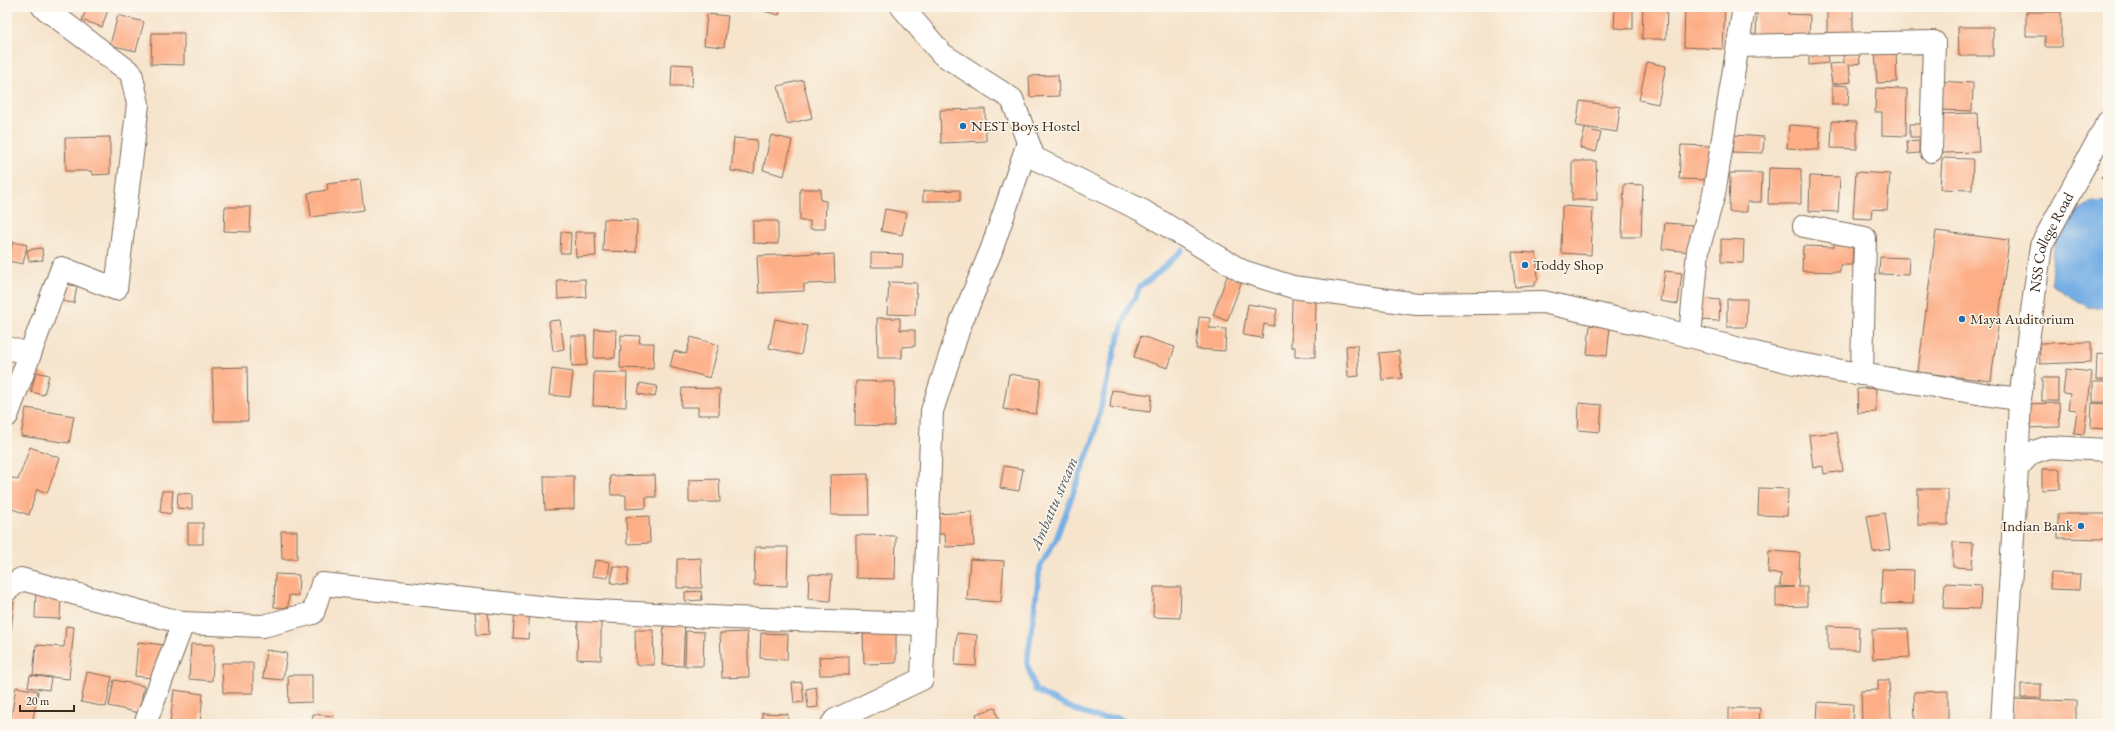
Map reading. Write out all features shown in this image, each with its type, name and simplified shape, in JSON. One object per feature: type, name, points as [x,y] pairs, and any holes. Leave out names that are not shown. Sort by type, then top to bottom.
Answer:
[{"type":"street","points":[[7,416],[62,268],[116,289],[138,104],[131,73],[43,7]]},
{"type":"street","points":[[902,7],[942,54],[1012,99],[1034,158],[1143,212],[1242,270],[1293,287],[1417,304],[1543,302],[1690,336],[1794,363],[1996,396],[2020,398]]},
{"type":"street","points":[[1690,336],[1698,250],[1714,194],[1744,7]]},
{"type":"street","points":[[1738,46],[1934,42],[1931,151]]},
{"type":"street","name":"NSS College Road","points":[[2002,724],[2018,468],[2020,398],[2041,246],[2108,122]]},
{"type":"street","points":[[832,724],[835,720],[922,679],[932,411],[960,325],[991,251],[1028,143]]},
{"type":"street","points":[[1804,226],[1865,238],[1862,374]]},
{"type":"street","points":[[7,348],[30,354]]},
{"type":"street","points":[[2018,468],[2031,453],[2049,447],[2108,450]]},
{"type":"street","points":[[7,590],[21,579],[183,623],[263,626],[313,612],[322,584],[559,609],[730,618],[924,624]]},
{"type":"street","points":[[145,724],[183,623]]},
{"type":"water","points":[[2092,202],[2108,203],[2108,308],[2088,307],[2051,284],[2055,246],[2063,226],[2070,217]]},
{"type":"building","points":[[87,7],[109,7],[102,27],[82,20]]},
{"type":"building","points":[[761,7],[781,7],[779,15],[760,10]]},
{"type":"building","points":[[1615,7],[1633,7],[1633,29],[1614,28]]},
{"type":"building","points":[[1643,7],[1667,7],[1666,39],[1642,39]]},
{"type":"building","points":[[1685,7],[1725,7],[1723,49],[1684,47]]},
{"type":"building","points":[[1757,7],[1788,7],[1788,14],[1810,15],[1809,40],[1756,38]]},
{"type":"building","points":[[1827,7],[1853,7],[1853,34],[1827,34]]},
{"type":"building","points":[[2026,12],[2061,12],[2061,47],[2045,47],[2045,36],[2026,36]]},
{"type":"building","points":[[707,14],[728,16],[724,47],[704,45]]},
{"type":"building","points":[[118,15],[144,22],[136,51],[110,45]]},
{"type":"building","points":[[1958,27],[1993,27],[1993,56],[1959,56]]},
{"type":"building","points":[[152,33],[184,33],[184,65],[151,64]]},
{"type":"building","points":[[1896,49],[1897,82],[1877,83],[1875,50]]},
{"type":"building","points":[[1827,53],[1828,63],[1809,65],[1809,54]]},
{"type":"building","points":[[1859,54],[1860,63],[1849,65],[1851,82],[1832,84],[1829,64],[1844,63],[1843,55]]},
{"type":"building","points":[[1647,62],[1666,66],[1658,104],[1639,100]]},
{"type":"building","points":[[672,64],[693,65],[692,86],[671,86]]},
{"type":"building","points":[[1058,75],[1059,96],[1030,97],[1029,76]]},
{"type":"building","points":[[803,80],[812,118],[787,124],[778,86]]},
{"type":"building","points":[[1937,81],[1973,83],[1972,111],[1937,110]]},
{"type":"building","points":[[1832,85],[1849,86],[1848,105],[1832,105]]},
{"type":"building","points":[[1876,88],[1907,89],[1906,136],[1882,135],[1882,112],[1875,112]]},
{"type":"building","points":[[1580,101],[1620,107],[1617,132],[1576,126]]},
{"type":"building","name":"NEST Boys Hostel","points":[[985,109],[986,141],[941,143],[940,110]]},
{"type":"building","points":[[1977,113],[1979,152],[1943,153],[1942,137],[1937,114]]},
{"type":"building","points":[[1832,121],[1857,122],[1857,149],[1831,148]]},
{"type":"building","points":[[1910,124],[1921,124],[1922,137],[1910,137]]},
{"type":"building","points":[[1789,125],[1820,127],[1819,150],[1787,148]]},
{"type":"building","points":[[1585,129],[1601,133],[1596,152],[1580,148]]},
{"type":"building","points":[[771,135],[792,140],[784,176],[763,170]]},
{"type":"building","points":[[1734,135],[1764,137],[1763,153],[1733,152]]},
{"type":"building","points":[[110,137],[110,174],[93,175],[92,171],[66,171],[65,138]]},
{"type":"building","points":[[734,138],[757,140],[754,173],[731,171]]},
{"type":"building","points":[[1919,140],[1919,153],[1908,154],[1907,141]]},
{"type":"building","points":[[1681,145],[1712,146],[1711,180],[1679,179]]},
{"type":"building","points":[[1942,158],[1973,159],[1972,190],[1940,189]]},
{"type":"building","points":[[1572,161],[1596,161],[1597,200],[1572,200]]},
{"type":"building","points":[[1769,168],[1801,169],[1801,204],[1768,204]]},
{"type":"building","points":[[1856,172],[1890,174],[1887,210],[1872,209],[1871,219],[1853,218]]},
{"type":"building","points":[[1730,173],[1762,173],[1761,202],[1747,202],[1747,212],[1729,212]]},
{"type":"building","points":[[1810,176],[1840,177],[1838,212],[1809,211]]},
{"type":"building","points":[[360,180],[364,210],[311,217],[308,193],[328,190],[327,184]]},
{"type":"building","points":[[1624,184],[1643,185],[1641,237],[1622,237]]},
{"type":"building","points":[[800,189],[821,189],[820,200],[826,201],[825,229],[810,229],[810,221],[800,221]]},
{"type":"building","points":[[960,190],[960,201],[923,201],[923,191]]},
{"type":"building","points":[[1562,206],[1593,208],[1591,255],[1561,253]]},
{"type":"building","points":[[225,207],[251,207],[250,232],[224,231]]},
{"type":"building","points":[[885,209],[907,213],[902,235],[881,231]]},
{"type":"building","points":[[604,219],[637,220],[636,252],[603,251]]},
{"type":"building","points":[[753,221],[778,221],[778,244],[753,243]]},
{"type":"building","points":[[1665,223],[1693,225],[1691,252],[1662,249]]},
{"type":"building","name":"Maya Auditorium","points":[[1936,231],[2009,240],[1991,381],[1918,372]]},
{"type":"building","points":[[561,232],[571,233],[570,253],[560,253]]},
{"type":"building","points":[[575,232],[595,232],[596,256],[576,257]]},
{"type":"building","points":[[1721,239],[1744,240],[1743,263],[1721,262]]},
{"type":"building","points":[[1834,240],[1853,240],[1852,265],[1840,265],[1840,272],[1802,271],[1803,246],[1834,247]]},
{"type":"building","points":[[13,242],[27,245],[23,264],[8,261]]},
{"type":"building","points":[[42,248],[43,260],[29,261],[27,250]]},
{"type":"building","name":"Toddy Shop","points":[[1512,252],[1536,253],[1538,278],[1534,286],[1515,287]]},
{"type":"building","points":[[819,253],[819,255],[834,254],[835,283],[804,284],[804,291],[759,293],[757,256]]},
{"type":"building","points":[[871,253],[903,254],[902,267],[871,267]]},
{"type":"building","points":[[1880,257],[1909,258],[1908,275],[1879,274]]},
{"type":"building","points":[[1665,271],[1682,273],[1678,304],[1660,301]]},
{"type":"building","points":[[1227,276],[1242,281],[1227,321],[1213,315]]},
{"type":"building","points":[[585,279],[586,297],[558,299],[557,280]]},
{"type":"building","points":[[889,282],[917,283],[915,315],[887,314]]},
{"type":"building","points":[[63,284],[77,286],[74,303],[61,301]]},
{"type":"building","points":[[1292,297],[1316,297],[1315,357],[1295,357],[1295,347],[1291,347]]},
{"type":"building","points":[[1700,298],[1720,300],[1719,321],[1699,320]]},
{"type":"building","points":[[1727,299],[1747,299],[1746,327],[1727,327]]},
{"type":"building","points":[[1248,304],[1277,309],[1274,326],[1264,324],[1262,338],[1243,335]]},
{"type":"building","points":[[1199,317],[1210,318],[1209,328],[1226,329],[1225,351],[1196,349]]},
{"type":"building","points":[[877,318],[900,318],[900,330],[915,330],[915,346],[902,347],[902,358],[878,358]]},
{"type":"building","points":[[775,319],[807,326],[801,355],[769,348]]},
{"type":"building","points":[[560,320],[564,349],[553,351],[549,321]]},
{"type":"building","points":[[1590,325],[1610,327],[1607,356],[1587,354]]},
{"type":"building","points":[[595,329],[616,330],[615,358],[594,358]]},
{"type":"building","points":[[621,335],[640,336],[639,343],[654,343],[653,369],[620,368]]},
{"type":"building","points":[[571,336],[586,336],[587,365],[572,366]]},
{"type":"building","points":[[1141,336],[1175,347],[1168,368],[1134,357]]},
{"type":"building","points":[[691,337],[719,345],[710,378],[670,367],[674,351],[686,354]]},
{"type":"building","points":[[2091,342],[2091,362],[2040,364],[2039,343]]},
{"type":"building","points":[[1357,345],[1359,376],[1348,377],[1346,346]]},
{"type":"building","points":[[1399,351],[1402,378],[1382,380],[1379,353]]},
{"type":"building","points":[[2097,354],[2108,355],[2108,380],[2096,380]]},
{"type":"building","points":[[247,367],[248,421],[214,421],[212,368]]},
{"type":"building","points":[[552,369],[573,372],[570,397],[549,395]]},
{"type":"building","points":[[2066,369],[2092,372],[2084,434],[2074,433],[2077,410],[2068,409],[2070,394],[2063,393]]},
{"type":"building","points":[[36,372],[49,375],[44,395],[31,392]]},
{"type":"building","points":[[594,372],[627,373],[626,407],[593,406]]},
{"type":"building","points":[[1009,374],[1041,379],[1036,414],[1003,409]]},
{"type":"building","points":[[2042,378],[2058,378],[2058,401],[2042,401]]},
{"type":"building","points":[[856,381],[895,382],[894,426],[855,425]]},
{"type":"building","points":[[2093,382],[2108,382],[2108,402],[2093,402]]},
{"type":"building","points":[[640,383],[657,386],[655,397],[638,394]]},
{"type":"building","points":[[682,388],[720,389],[719,415],[698,415],[698,407],[681,407]]},
{"type":"building","points":[[1876,388],[1876,412],[1858,413],[1857,389]]},
{"type":"building","points":[[1112,390],[1152,395],[1150,412],[1110,407]]},
{"type":"building","points":[[1579,403],[1602,405],[1600,432],[1578,430]]},
{"type":"building","points":[[2059,403],[2060,427],[2024,428],[2024,404]]},
{"type":"building","points":[[2092,403],[2108,404],[2108,429],[2091,428]]},
{"type":"building","points":[[26,408],[74,416],[69,443],[21,436]]},
{"type":"building","points":[[1837,432],[1843,471],[1824,474],[1823,466],[1813,468],[1809,435]]},
{"type":"building","points":[[30,447],[60,458],[47,493],[37,489],[29,515],[7,507],[7,476],[18,480]]},
{"type":"building","points":[[2105,457],[2108,457],[2108,473],[2105,473]]},
{"type":"building","points":[[1004,466],[1023,469],[1019,491],[1000,488]]},
{"type":"building","points":[[2042,469],[2060,469],[2060,489],[2042,490]]},
{"type":"building","points":[[868,474],[869,515],[831,515],[830,475]]},
{"type":"building","points":[[655,475],[656,497],[646,497],[646,508],[626,509],[626,495],[611,495],[610,476]]},
{"type":"building","points":[[544,476],[574,476],[574,509],[545,510]]},
{"type":"building","points":[[719,479],[720,502],[689,502],[689,480]]},
{"type":"building","points":[[1759,488],[1788,489],[1787,516],[1758,515]]},
{"type":"building","points":[[1918,489],[1948,489],[1948,525],[1918,525]]},
{"type":"building","points":[[162,491],[173,491],[171,514],[160,512]]},
{"type":"building","points":[[178,493],[192,494],[192,509],[177,508]]},
{"type":"building","points":[[972,512],[974,546],[946,547],[945,534],[936,534],[935,514]]},
{"type":"building","points":[[1885,513],[1890,549],[1873,552],[1867,516]]},
{"type":"building","name":"Indian Bank","points":[[2058,514],[2105,514],[2105,539],[2058,538]]},
{"type":"building","points":[[649,516],[650,543],[627,544],[626,517]]},
{"type":"building","points":[[188,523],[203,523],[203,544],[188,544]]},
{"type":"building","points":[[281,531],[297,531],[297,559],[282,559]]},
{"type":"building","points":[[856,535],[896,536],[895,579],[856,578]]},
{"type":"building","points":[[1953,542],[1973,543],[1972,568],[1953,567]]},
{"type":"building","points":[[755,547],[788,547],[787,586],[754,585]]},
{"type":"building","points":[[1769,551],[1800,553],[1798,587],[1807,587],[1807,606],[1776,607],[1776,588],[1794,587],[1780,586],[1781,574],[1768,573]]},
{"type":"building","points":[[701,558],[702,588],[677,588],[677,559]]},
{"type":"building","points":[[970,559],[1004,561],[1001,602],[967,600]]},
{"type":"building","points":[[595,560],[610,562],[608,578],[592,576]]},
{"type":"building","points":[[613,566],[629,568],[627,585],[611,583]]},
{"type":"building","points":[[1882,569],[1914,570],[1913,604],[1881,603]]},
{"type":"building","points":[[2051,573],[2080,574],[2079,590],[2050,589]]},
{"type":"building","points":[[275,574],[299,575],[298,596],[289,595],[288,608],[274,607]]},
{"type":"building","points":[[809,574],[832,575],[830,601],[808,599]]},
{"type":"building","points":[[1945,583],[1981,585],[1980,609],[1943,608]]},
{"type":"building","points":[[1154,587],[1181,587],[1180,618],[1153,617]]},
{"type":"building","points":[[36,591],[61,592],[60,619],[35,618]]},
{"type":"building","points":[[701,591],[702,600],[685,601],[685,592]]},
{"type":"building","points":[[7,602],[14,602],[11,632],[7,632]]},
{"type":"building","points":[[515,606],[530,607],[528,639],[513,638]]},
{"type":"building","points":[[488,611],[489,634],[477,635],[475,612]]},
{"type":"building","points":[[664,617],[685,618],[683,666],[662,665]]},
{"type":"building","points":[[578,618],[601,618],[601,660],[577,659]]},
{"type":"building","points":[[66,626],[74,627],[69,679],[33,675],[36,645],[64,647]]},
{"type":"building","points":[[1828,626],[1859,627],[1858,650],[1828,650]]},
{"type":"building","points":[[1908,629],[1910,657],[1873,659],[1872,630]]},
{"type":"building","points":[[635,630],[653,630],[654,665],[636,665]]},
{"type":"building","points":[[686,631],[704,632],[703,666],[685,666]]},
{"type":"building","points":[[747,632],[749,677],[722,678],[720,633]]},
{"type":"building","points":[[761,633],[788,634],[787,660],[760,658]]},
{"type":"building","points":[[896,633],[896,663],[864,664],[863,634]]},
{"type":"building","points":[[957,633],[977,635],[976,666],[955,665]]},
{"type":"building","points":[[138,642],[165,645],[160,679],[135,676]]},
{"type":"building","points":[[191,644],[214,645],[212,681],[189,679]]},
{"type":"building","points":[[266,650],[287,653],[283,680],[263,678]]},
{"type":"building","points":[[849,656],[849,675],[820,675],[819,657]]},
{"type":"building","points":[[222,663],[253,663],[253,693],[223,693]]},
{"type":"building","points":[[87,672],[112,677],[106,707],[81,702]]},
{"type":"building","points":[[30,675],[51,678],[49,690],[28,687]]},
{"type":"building","points":[[288,675],[312,675],[312,702],[289,703]]},
{"type":"building","points":[[114,680],[144,686],[139,713],[109,706]]},
{"type":"building","points":[[1878,680],[1889,680],[1891,724],[1862,724],[1861,691],[1878,690]]},
{"type":"building","points":[[802,682],[804,702],[794,703],[792,683]]},
{"type":"building","points":[[2021,684],[2041,684],[2041,698],[2021,698]]},
{"type":"building","points":[[16,687],[38,691],[32,724],[10,724]]},
{"type":"building","points":[[816,687],[818,707],[808,708],[806,689]]},
{"type":"building","points":[[174,690],[203,694],[200,724],[170,723]]},
{"type":"building","points":[[1948,691],[1948,724],[1915,724],[1914,692]]},
{"type":"building","points":[[2012,699],[2076,701],[2076,724],[2011,724]]},
{"type":"building","points":[[1818,702],[1853,704],[1852,724],[1817,724]]},
{"type":"building","points":[[995,708],[1000,724],[979,724],[976,714]]},
{"type":"building","points":[[1729,708],[1760,708],[1759,724],[1729,724]]},
{"type":"building","points":[[762,713],[788,714],[787,724],[762,724]]},
{"type":"building","points":[[313,714],[334,716],[333,724],[312,724]]},
{"type":"building","points":[[1032,720],[1060,721],[1060,724],[1032,724]]},
{"type":"waterway","name":"Ambattu stream","points":[[1127,724],[1123,720],[1116,717],[1101,718],[1080,712],[1035,690],[1027,663],[1040,567],[1056,539],[1093,440],[1114,353],[1128,308],[1135,298],[1140,286],[1151,279],[1182,250]]},
{"type":"place","name":"NEST Boys Hostel","points":[[963,126]]},
{"type":"place","name":"Toddy Shop","points":[[1525,265]]},
{"type":"place","name":"Maya Auditorium","points":[[1962,319]]},
{"type":"place","name":"Indian Bank","points":[[2081,526]]}]
